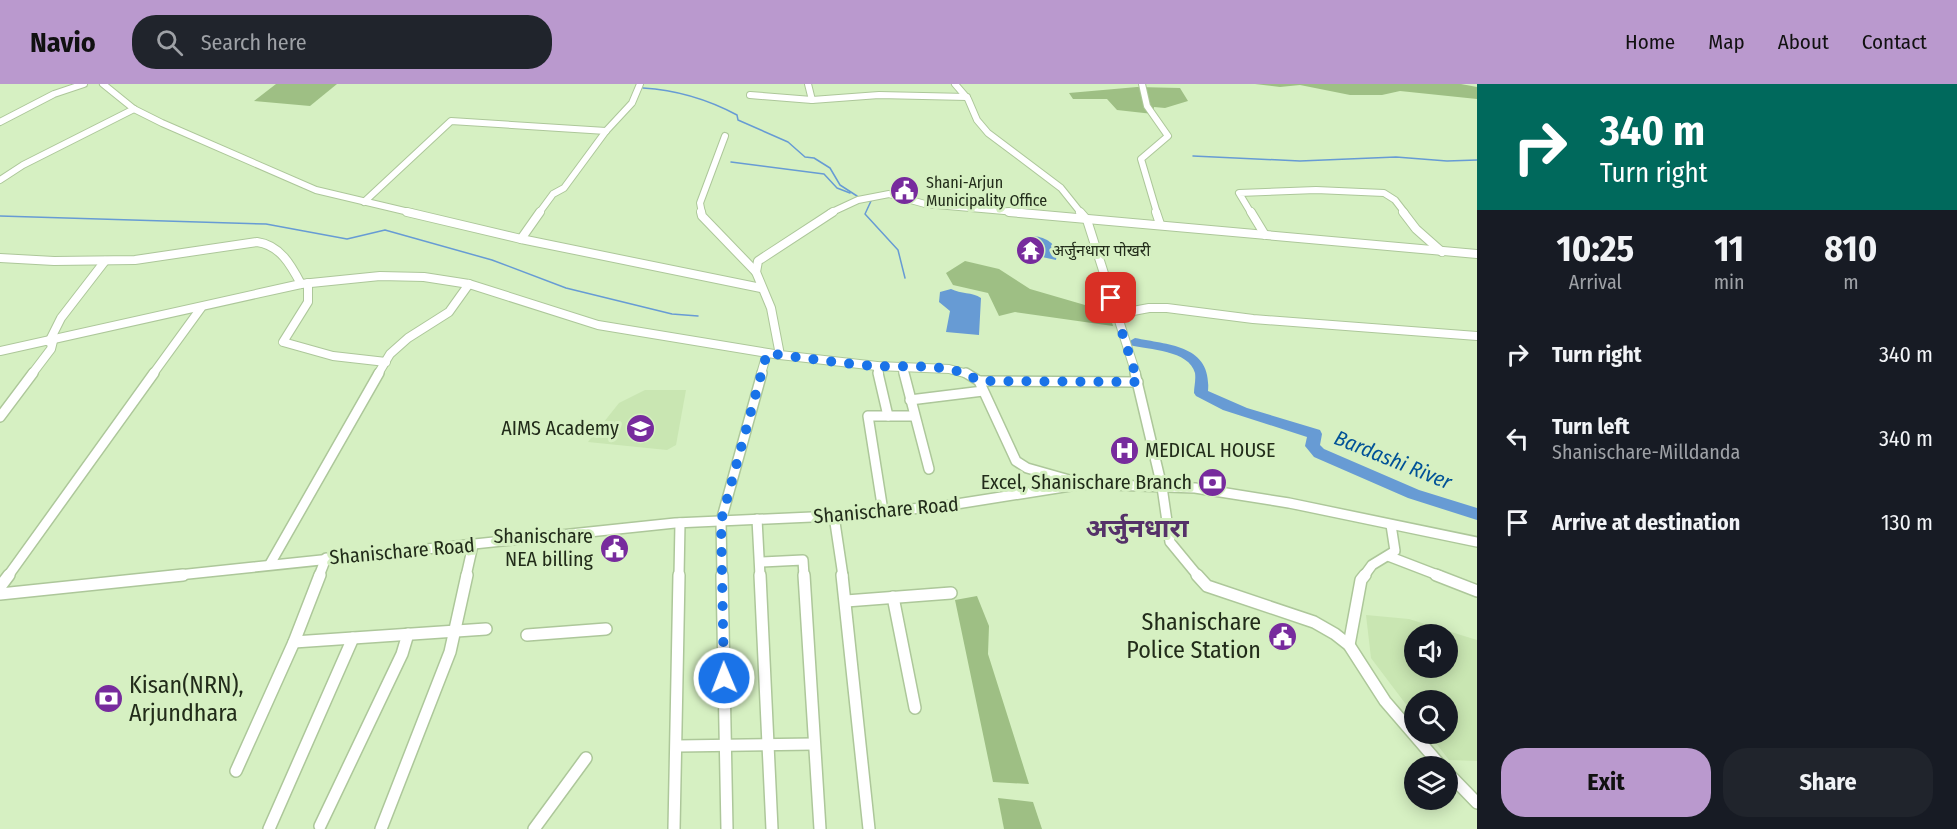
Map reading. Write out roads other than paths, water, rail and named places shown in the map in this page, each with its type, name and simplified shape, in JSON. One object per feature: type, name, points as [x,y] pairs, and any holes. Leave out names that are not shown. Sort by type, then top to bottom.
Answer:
[{"type":"street","points":[[0,123],[54,94],[84,84]]},
{"type":"street","points":[[103,84],[134,109],[316,190],[521,239],[761,288]]},
{"type":"street","points":[[808,84],[812,100]]},
{"type":"street","points":[[954,84],[967,97],[977,120],[988,133],[1061,188],[1087,220],[1138,382],[1162,487],[1170,542],[1200,581],[1314,622],[1349,645],[1385,701],[1432,756]]},
{"type":"street","points":[[1142,84],[1147,106],[1168,136],[1141,159],[1160,224]]},
{"type":"street","points":[[521,239],[553,194],[564,188],[606,131],[632,103],[639,87]]},
{"type":"street","points":[[750,95],[812,100],[879,96],[967,97]]},
{"type":"street","points":[[0,180],[23,165],[134,109]]},
{"type":"street","points":[[364,202],[451,121],[606,131]]},
{"type":"street","points":[[725,136],[700,203],[702,216],[756,272],[771,308],[780,355]]},
{"type":"street","points":[[1265,235],[1239,193],[1243,191],[1384,193],[1395,200],[1416,229],[1442,252]]},
{"type":"street","points":[[756,272],[758,261],[816,220],[868,198],[887,194],[925,204],[1477,254]]},
{"type":"street","points":[[0,258],[74,263],[203,252],[261,242],[272,245],[305,283],[308,302],[283,342],[294,347],[348,359],[386,362]]},
{"type":"street","points":[[0,417],[51,349],[51,341],[61,318],[105,261]]},
{"type":"street","points":[[0,351],[305,283],[380,276],[424,277],[496,291],[598,325],[780,355],[877,366],[949,369],[965,372],[979,381],[1138,382]]},
{"type":"street","points":[[270,564],[332,452],[386,362],[398,346],[449,312],[469,285]]},
{"type":"street","points":[[0,587],[201,308]]},
{"type":"street","points":[[1117,314],[1149,308],[1167,308],[1253,319],[1477,336]]},
{"type":"street","points":[[727,829],[721,521],[767,353]]},
{"type":"street","points":[[877,366],[888,416]]},
{"type":"street","points":[[902,366],[929,469]]},
{"type":"street","points":[[979,381],[1020,465],[1083,484]]},
{"type":"street","points":[[910,400],[983,391]]},
{"type":"street","points":[[883,511],[868,416],[914,416]]},
{"type":"street","name":"Shanischare Road","points":[[0,594],[680,522],[834,516],[944,506],[1083,484],[1195,488],[1289,503],[1477,542]]},
{"type":"street","points":[[834,516],[846,601],[869,829]]},
{"type":"street","points":[[758,519],[772,829]]},
{"type":"street","points":[[674,829],[678,746],[680,522]]},
{"type":"street","points":[[1349,645],[1361,580],[1372,565],[1395,551],[1391,525]]},
{"type":"street","points":[[381,829],[450,652],[473,545]]},
{"type":"street","points":[[1389,556],[1477,591]]},
{"type":"street","points":[[236,771],[294,642],[326,558]]},
{"type":"street","points":[[761,562],[803,561],[820,829]]},
{"type":"street","points":[[846,601],[951,593]]},
{"type":"street","points":[[893,597],[915,708]]},
{"type":"street","points":[[294,642],[486,629]]},
{"type":"street","points":[[527,635],[606,629]]},
{"type":"street","points":[[320,826],[402,654],[408,634]]},
{"type":"street","points":[[269,829],[353,638]]},
{"type":"street","points":[[678,746],[814,744]]},
{"type":"street","points":[[534,829],[586,758]]},
{"type":"street","points":[[1458,783],[1477,803]]},
{"type":"water","points":[[1034,236],[1044,238],[1054,246],[1056,260],[1042,257],[1040,248],[1025,240]]},
{"type":"water","points":[[951,289],[981,298],[979,335],[946,332],[950,311],[939,302],[940,292]]},
{"type":"waterway","points":[[643,88],[692,96],[737,115],[738,120],[788,142],[805,157],[814,158],[830,168],[840,185],[857,196]]},
{"type":"waterway","points":[[1193,156],[1300,161],[1396,157],[1447,161],[1477,160]]},
{"type":"waterway","points":[[731,162],[824,174],[837,188],[850,193]]},
{"type":"waterway","points":[[869,200],[871,201],[865,214],[898,250],[905,278]]},
{"type":"waterway","points":[[0,216],[266,224],[347,239],[385,230],[492,260],[566,288],[672,314],[698,316]]},
{"type":"waterway","name":"Bardashi River","points":[[1135,342],[1184,354],[1199,366],[1202,374],[1201,393],[1242,412],[1315,434],[1312,446],[1319,453],[1414,494],[1477,514]]},
{"type":"place","name":"Shani-Arjun Municipality Office","points":[[905,191]]},
{"type":"place","name":"अर्जुनधारा पोखरी","points":[[1031,250]]},
{"type":"place","name":"AIMS Academy","points":[[640,428]]},
{"type":"place","name":"MEDICAL HOUSE","points":[[1124,450]]},
{"type":"place","name":"Excel, Shanischare Branch","points":[[1213,482]]},
{"type":"place","name":"Shanischare NEA billing","points":[[614,548]]},
{"type":"place","name":"Shanischare Police Station","points":[[1282,636]]},
{"type":"place","name":"Kisan(NRN), Arjundhara","points":[[108,699]]},
{"type":"district","name":"अर्जुनधारा","points":[[1137,528]]}]
